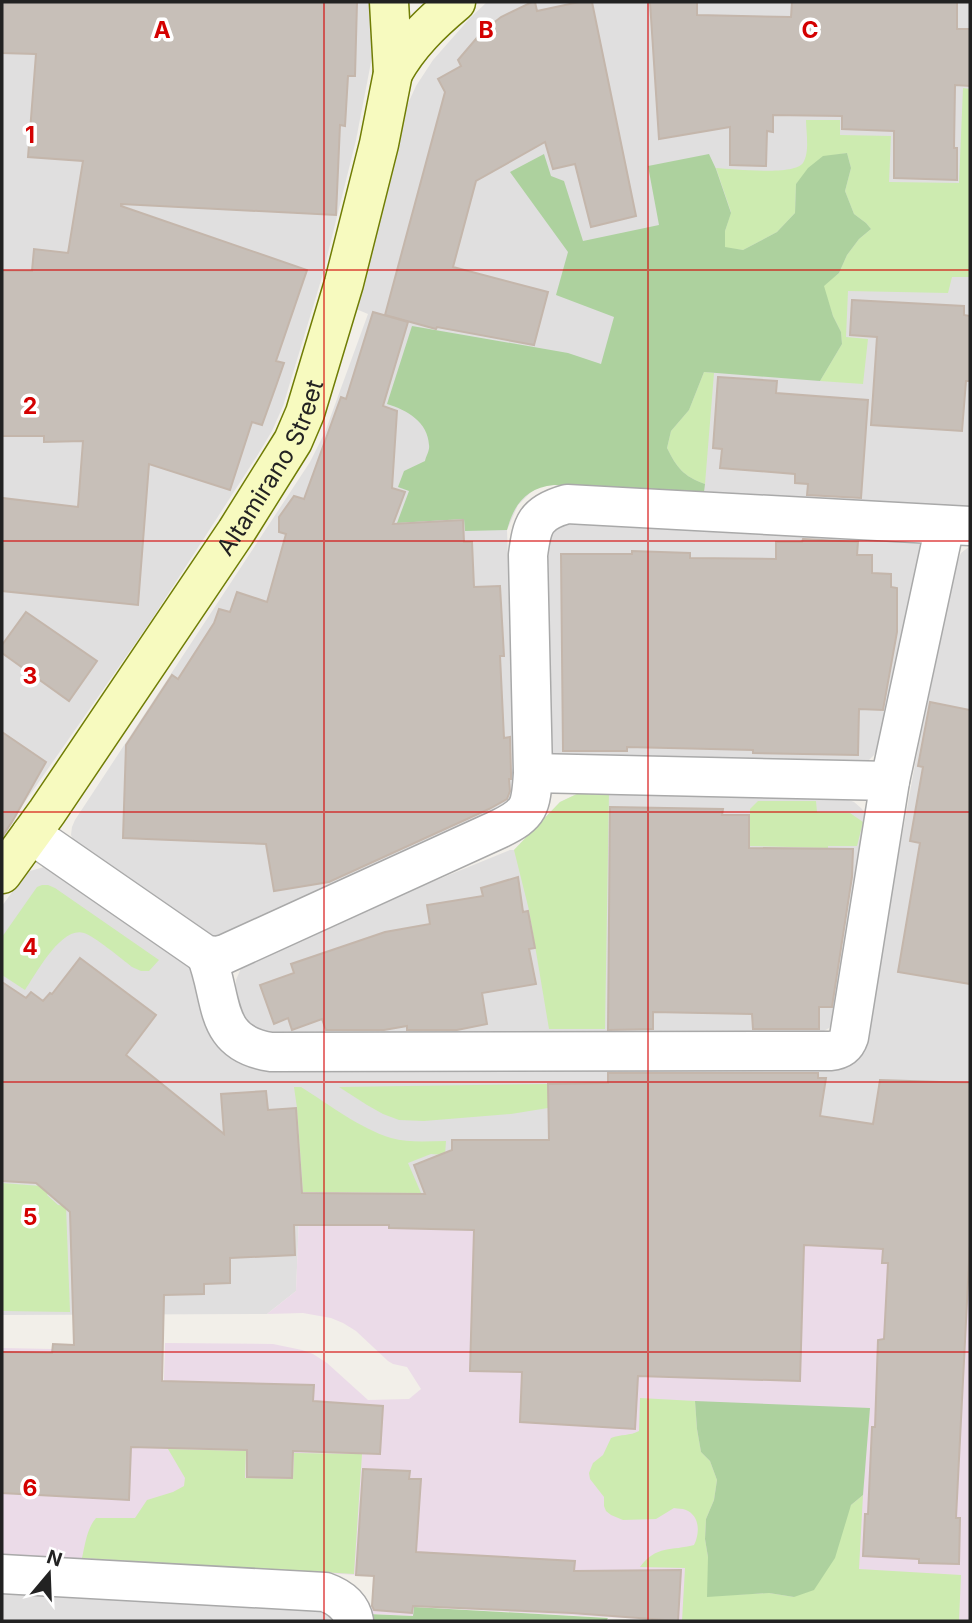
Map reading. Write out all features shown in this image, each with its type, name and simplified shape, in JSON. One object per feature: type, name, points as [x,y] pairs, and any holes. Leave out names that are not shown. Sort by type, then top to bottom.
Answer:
[{"type":"main road","name":"Altamirano Street","points":[[2,874],[229,542],[293,441],[305,413],[344,283],[379,144],[393,73],[389,2]]},
{"type":"main road","points":[[393,73],[410,46],[456,2]]},
{"type":"street","points":[[31,834],[206,955],[225,954],[523,816],[530,803],[533,773],[528,555],[530,536],[538,518],[550,509],[567,504],[958,525],[890,781],[849,1037],[844,1047],[836,1050],[261,1051],[242,1044],[229,1032],[206,955]]},
{"type":"street","points":[[533,773],[890,781]]},
{"type":"street","points":[[2,1574],[325,1592],[337,1597],[347,1606],[354,1616],[354,1621]]},
{"type":"shaded area","points":[[2,2],[369,2],[372,57],[356,140],[322,277],[283,406],[272,431],[150,622],[2,835]]},
{"type":"shaded area","points":[[487,2],[970,2],[970,509],[554,485],[541,486],[532,491],[518,505],[507,530],[516,775],[514,801],[220,938],[210,935],[74,842],[72,827],[310,462],[325,432],[368,314],[356,309],[405,110],[416,86],[433,60]]},
{"type":"shaded area","points":[[562,522],[914,540],[919,543],[922,548],[874,755],[867,762],[555,755],[551,751],[544,546],[549,529]]},
{"type":"shaded area","points":[[970,546],[970,1192],[680,1196],[300,1192],[296,1291],[267,1314],[2,1315],[2,906],[30,871],[44,867],[58,872],[185,961],[230,1057],[254,1066],[865,1039],[916,759],[956,565],[961,553]]},
{"type":"shaded area","points":[[579,793],[846,799],[861,808],[867,815],[832,1024],[829,1028],[824,1031],[741,1035],[281,1038],[246,1026],[235,998],[236,980],[244,961],[514,850],[560,802]]},
{"type":"shaded area","points":[[300,1192],[680,1196],[970,1192],[970,1621],[679,1621],[415,1607],[414,1616],[372,1614],[373,1576],[82,1558],[2,1559],[2,1348],[53,1349],[162,1447],[165,1343],[273,1344],[302,1350],[327,1363],[368,1400],[409,1399],[421,1389],[407,1367],[388,1361],[356,1331],[343,1323],[303,1313],[267,1314],[296,1291]]},
{"type":"shaded area","points":[[2,1583],[302,1601],[341,1621],[2,1621]]},
{"type":"green space","points":[[963,88],[970,89],[970,277],[952,277],[948,293],[848,291],[846,337],[868,339],[863,384],[820,381],[842,344],[841,332],[823,286],[839,273],[847,255],[871,229],[854,214],[845,191],[851,168],[847,153],[823,157],[796,184],[795,213],[777,232],[743,250],[725,248],[725,231],[731,212],[716,168],[762,171],[797,167],[803,163],[806,153],[806,120],[840,120],[840,135],[891,136],[889,182],[959,183]]},
{"type":"green space","points":[[847,153],[851,168],[845,191],[854,214],[871,229],[847,255],[839,273],[824,286],[841,332],[842,344],[820,381],[704,372],[689,410],[671,431],[667,448],[681,470],[705,484],[704,492],[554,485],[536,490],[523,499],[513,512],[507,530],[465,531],[464,519],[397,523],[409,491],[398,487],[404,471],[425,461],[429,447],[428,437],[421,424],[409,414],[387,404],[412,326],[568,353],[601,364],[614,317],[556,295],[568,252],[510,172],[544,154],[551,176],[564,181],[583,241],[659,225],[648,166],[709,154],[731,213],[725,231],[725,247],[743,250],[777,232],[795,213],[796,184],[808,168],[823,156]]},
{"type":"green space","points":[[704,372],[714,373],[705,484],[691,478],[682,470],[667,448],[671,431],[689,410]]},
{"type":"green space","points":[[609,792],[605,1029],[549,1029],[529,910],[514,850],[560,802],[579,793]]},
{"type":"green space","points":[[758,801],[816,801],[817,812],[850,813],[863,822],[857,846],[750,846],[750,809]]},
{"type":"green space","points":[[42,885],[55,888],[159,960],[149,971],[141,971],[89,935],[75,933],[50,953],[25,990],[2,975],[2,937],[37,887]]},
{"type":"green space","points":[[548,1084],[548,1108],[511,1114],[424,1121],[399,1120],[383,1114],[339,1087]]},
{"type":"green space","points":[[294,1087],[301,1087],[379,1134],[412,1141],[446,1141],[445,1155],[431,1154],[408,1163],[421,1193],[303,1192]]},
{"type":"green space","points":[[2,1183],[53,1187],[47,1195],[58,1205],[66,1206],[70,1312],[3,1311]]},
{"type":"green space","points":[[640,1398],[695,1401],[701,1452],[710,1461],[717,1480],[714,1500],[706,1519],[708,1596],[769,1593],[794,1597],[851,1505],[863,1495],[859,1569],[961,1575],[959,1621],[682,1621],[685,1568],[640,1567],[658,1552],[694,1545],[698,1530],[694,1516],[686,1510],[674,1508],[656,1519],[623,1520],[606,1511],[604,1497],[590,1479],[593,1463],[603,1455],[611,1438],[639,1431]]},
{"type":"green space","points":[[695,1401],[870,1408],[863,1495],[851,1505],[835,1558],[814,1590],[794,1597],[769,1593],[707,1597],[706,1519],[714,1500],[717,1480],[710,1461],[701,1452]]},
{"type":"green space","points":[[168,1449],[246,1451],[245,1478],[293,1479],[294,1453],[362,1454],[354,1574],[82,1558],[88,1532],[96,1518],[135,1518],[147,1500],[184,1486],[185,1478]]},
{"type":"green space","points":[[414,1607],[608,1618],[606,1621],[368,1621],[368,1614],[413,1616]]},
{"type":"building","points":[[2,2],[357,2],[355,76],[348,76],[345,126],[340,125],[336,215],[121,204],[307,270],[276,361],[284,363],[276,386],[262,425],[252,422],[230,490],[149,464],[138,605],[2,591],[2,498],[78,507],[83,441],[44,442],[44,436],[2,436],[2,271],[32,271],[34,249],[68,253],[83,161],[28,157],[36,54],[2,53]]},
{"type":"building","points":[[535,2],[537,11],[592,2],[636,216],[591,227],[575,164],[553,169],[545,142],[476,181],[453,267],[548,292],[534,345],[437,327],[436,329],[385,315],[445,92],[438,79],[461,66],[458,60],[481,33],[501,17]]},
{"type":"building","points":[[650,2],[697,2],[697,15],[791,17],[792,2],[957,2],[957,29],[970,29],[970,86],[955,85],[954,148],[957,148],[957,180],[894,178],[894,131],[842,129],[842,116],[773,115],[773,132],[767,131],[766,166],[730,165],[730,127],[659,139]]},
{"type":"building","points":[[852,300],[964,306],[964,315],[970,316],[970,381],[966,381],[962,431],[871,425],[877,337],[850,335]]},
{"type":"building","points":[[373,312],[408,322],[383,406],[397,411],[392,488],[405,492],[393,524],[463,520],[464,542],[472,542],[474,587],[500,586],[504,656],[500,656],[504,738],[510,737],[510,791],[507,799],[489,809],[329,882],[274,891],[266,844],[123,838],[126,745],[172,675],[178,679],[214,623],[219,609],[230,612],[237,592],[267,602],[286,534],[279,532],[279,517],[294,496],[304,499],[341,397],[346,399]]},
{"type":"building","points":[[718,377],[777,381],[776,393],[868,400],[861,498],[807,495],[808,484],[795,483],[795,474],[720,468],[722,449],[713,448]]},
{"type":"building","points":[[803,539],[858,542],[857,555],[872,555],[872,573],[891,574],[891,587],[897,588],[897,632],[883,710],[859,709],[858,755],[627,747],[627,751],[563,751],[561,554],[632,554],[632,551],[690,553],[690,558],[776,559],[776,542],[802,542]]},
{"type":"building","points":[[26,612],[97,661],[69,701],[2,653],[2,645]]},
{"type":"building","points":[[930,702],[970,710],[970,984],[898,972],[920,843],[910,841],[923,767],[918,766]]},
{"type":"building","points":[[2,732],[46,762],[2,837]]},
{"type":"building","points":[[610,807],[723,809],[722,815],[749,815],[749,848],[853,849],[852,877],[832,1007],[819,1007],[819,1029],[753,1029],[752,1014],[653,1012],[653,1029],[608,1030]]},
{"type":"building","points":[[518,877],[523,912],[528,911],[535,948],[529,949],[536,984],[482,993],[487,1024],[457,1030],[407,1030],[407,1026],[384,1030],[326,1030],[322,1019],[292,1030],[288,1018],[274,1024],[260,985],[294,973],[291,964],[385,932],[430,924],[427,905],[483,896],[481,888]]},
{"type":"building","points":[[80,958],[156,1015],[126,1055],[224,1134],[221,1094],[266,1091],[268,1110],[296,1108],[302,1193],[425,1194],[414,1165],[452,1150],[452,1140],[549,1140],[548,1084],[608,1083],[608,1073],[818,1073],[818,1078],[826,1078],[820,1116],[873,1124],[880,1080],[970,1083],[970,1243],[956,1518],[960,1518],[959,1564],[919,1563],[919,1559],[863,1556],[872,1427],[875,1427],[878,1340],[884,1339],[888,1263],[882,1263],[883,1249],[804,1245],[800,1381],[638,1376],[635,1429],[520,1422],[522,1372],[470,1371],[474,1230],[389,1228],[389,1225],[294,1225],[295,1255],[230,1258],[230,1283],[204,1284],[204,1294],[164,1295],[162,1381],[314,1385],[313,1401],[383,1406],[380,1454],[293,1451],[292,1478],[247,1477],[247,1450],[131,1447],[129,1500],[2,1493],[2,1352],[52,1353],[53,1344],[74,1345],[70,1212],[36,1183],[2,1181],[2,982],[26,998],[31,992],[43,1001],[52,994]]},
{"type":"building","points":[[363,1469],[410,1471],[409,1479],[421,1479],[416,1552],[575,1561],[574,1571],[681,1570],[678,1621],[413,1606],[412,1613],[374,1610],[374,1576],[356,1575]]}]
